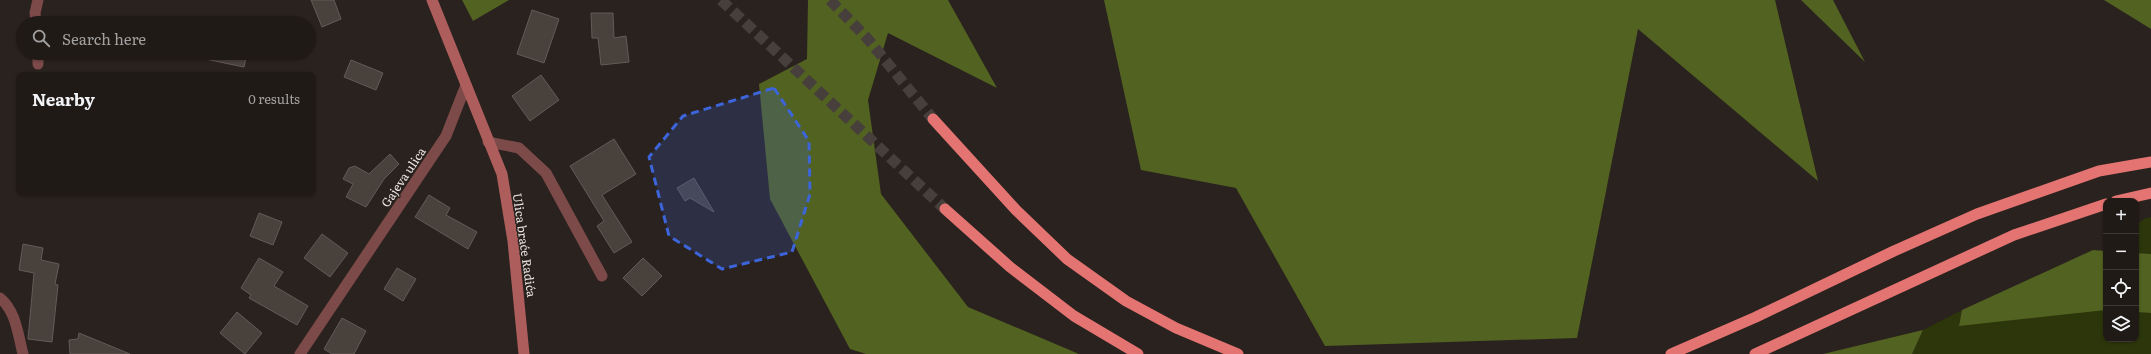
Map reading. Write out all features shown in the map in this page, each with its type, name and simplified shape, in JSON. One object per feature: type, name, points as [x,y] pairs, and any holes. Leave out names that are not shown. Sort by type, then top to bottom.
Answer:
[{"type":"highway","points":[[933,119],[1016,210],[1067,260],[1126,301],[1176,328],[1238,354]]},
{"type":"highway","points":[[1674,353],[1977,214],[2100,171],[2151,162]]},
{"type":"highway","points":[[2129,198],[2151,193]]},
{"type":"highway","points":[[1755,354],[2014,235],[2103,205]]},
{"type":"highway","points":[[945,209],[1010,267],[1074,316],[1138,354]]},
{"type":"main road","points":[[432,0],[466,84]]},
{"type":"main road","name":"Ulica braće Radića","points":[[466,84],[502,174],[513,241],[524,354]]},
{"type":"street","points":[[35,16],[38,0]]},
{"type":"street","name":"Gajeva ulica","points":[[300,354],[446,136],[466,84]]},
{"type":"street","points":[[488,142],[519,148],[546,173],[602,276]]},
{"type":"street","points":[[0,298],[5,302],[14,318],[23,354]]},
{"type":"highlighted area","points":[[774,88],[809,141],[810,194],[792,252],[722,269],[669,236],[649,157],[683,116]]},
{"type":"green space","points":[[462,0],[509,0],[473,21]]},
{"type":"green space","points":[[808,0],[948,0],[997,88],[888,33],[868,100],[881,194],[968,307],[1079,354],[866,354],[850,349],[770,199],[759,84],[807,59]]},
{"type":"green space","points":[[1104,0],[1775,0],[1818,181],[1638,29],[1577,338],[1325,346],[1236,188],[1141,170]]},
{"type":"green space","points":[[1801,0],[1833,0],[1865,62]]},
{"type":"green space","points":[[2104,0],[2151,0],[2151,29]]},
{"type":"green space","points":[[2151,217],[2151,254],[2139,253],[2139,222]]},
{"type":"green space","points":[[2093,250],[2103,251],[2103,310],[1959,326],[1962,310]]},
{"type":"green space","points":[[2139,253],[2151,254],[2151,313],[2139,312]]},
{"type":"green space","points":[[2101,309],[2103,309],[2103,342],[2139,342],[2139,312],[2151,313],[2151,354],[1912,354],[1923,330],[1962,310],[1959,325]]},
{"type":"green space","points":[[1923,330],[1912,354],[1823,354]]},
{"type":"building","points":[[311,0],[334,0],[341,19],[322,27]]},
{"type":"building","points":[[532,10],[559,19],[544,63],[517,54]]},
{"type":"building","points":[[591,13],[613,13],[614,38],[626,36],[629,62],[601,65],[598,38],[592,38]]},
{"type":"building","points":[[210,60],[246,60],[244,67]]},
{"type":"building","points":[[351,60],[383,73],[376,90],[344,77]]},
{"type":"building","points":[[541,75],[559,100],[530,121],[512,96]]},
{"type":"building","points":[[614,139],[636,174],[602,195],[632,242],[614,253],[597,226],[604,221],[570,166]]},
{"type":"building","points":[[390,154],[399,164],[384,179],[366,207],[346,197],[353,184],[343,179],[349,168],[355,166],[369,174]]},
{"type":"building","points":[[694,178],[714,212],[690,198],[685,201],[677,188]]},
{"type":"building","points":[[429,195],[450,208],[446,215],[477,232],[468,249],[415,217]]},
{"type":"building","points":[[259,213],[282,222],[273,245],[250,236]]},
{"type":"building","points":[[322,234],[348,253],[330,277],[304,258]]},
{"type":"building","points":[[23,244],[43,248],[41,260],[59,264],[55,284],[58,285],[52,342],[28,339],[34,273],[19,270]]},
{"type":"building","points":[[259,258],[283,272],[274,286],[308,306],[297,325],[249,298],[251,295],[241,288]]},
{"type":"building","points":[[643,258],[662,276],[642,296],[623,278]]},
{"type":"building","points":[[397,268],[416,279],[403,301],[384,289]]},
{"type":"building","points":[[237,312],[262,333],[245,354],[220,333]]},
{"type":"building","points":[[342,318],[366,331],[354,354],[332,354],[324,349]]},
{"type":"building","points":[[79,333],[130,354],[70,354],[69,340],[78,339]]},
{"type":"tunnel","points":[[721,0],[945,209]]},
{"type":"tunnel","points":[[830,0],[867,38],[933,119]]}]
